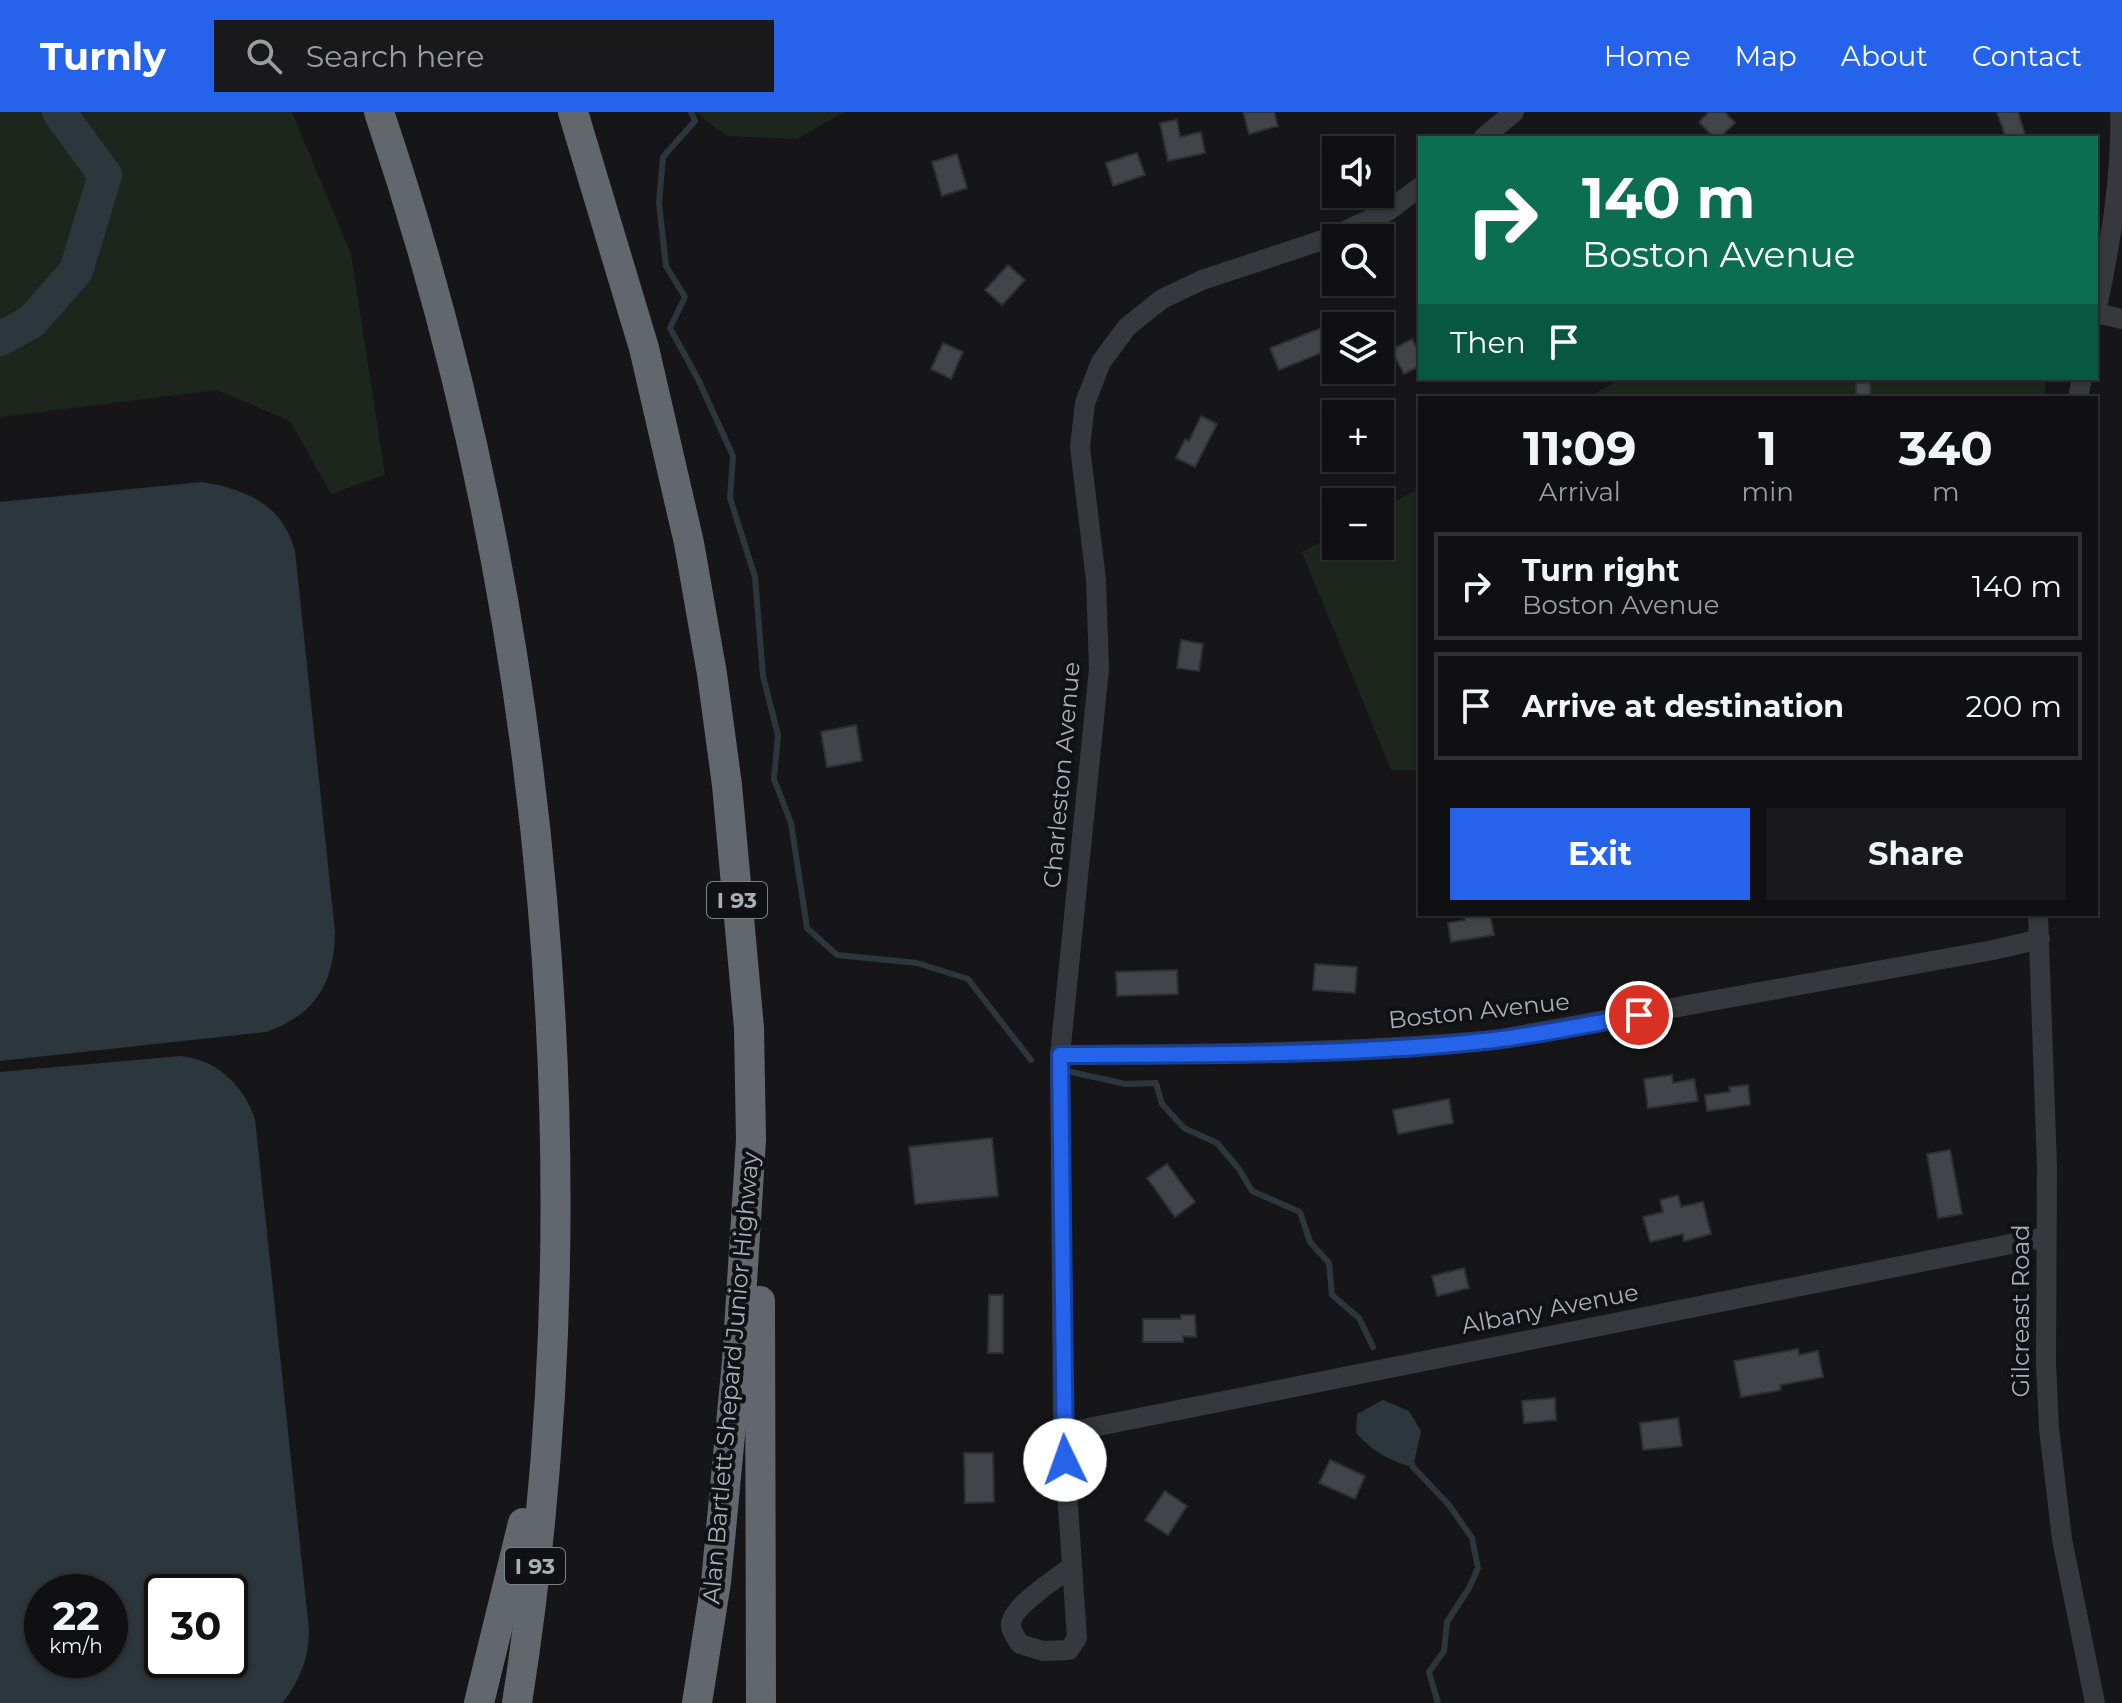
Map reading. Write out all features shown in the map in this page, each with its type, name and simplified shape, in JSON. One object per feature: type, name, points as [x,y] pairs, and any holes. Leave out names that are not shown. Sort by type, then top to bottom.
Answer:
[{"type":"highway","name":"I 93","points":[[379,112],[423,254],[473,455],[512,662],[531,796],[549,1003],[553,1281],[547,1428],[536,1557],[517,1703]]},
{"type":"highway","name":"Alan Bartlett Shepard Junior Highway","points":[[573,112],[644,348],[689,543],[710,660],[727,785],[749,1028],[751,1140],[728,1471],[716,1582],[697,1703]]},
{"type":"highway","points":[[751,1140],[759,1247],[761,1703]]},
{"type":"highway","points":[[479,1703],[547,1428]]},
{"type":"street","points":[[1485,136],[1514,112]]},
{"type":"street","points":[[2098,302],[2118,207],[2122,162],[2120,112]]},
{"type":"street","name":"Charleston Avenue","points":[[1071,1567],[1063,1433],[1060,1055],[1099,669],[1096,580],[1080,447],[1085,403],[1101,362],[1127,327],[1162,299],[1202,280],[1329,238],[1388,211],[1418,188]]},
{"type":"street","points":[[2098,313],[2122,319]]},
{"type":"street","name":"Gilcreast Road","points":[[2038,916],[2046,1363],[2054,1482],[2074,1605],[2095,1703]]},
{"type":"street","name":"Boston Avenue","points":[[1060,1055],[1252,1053],[1429,1046],[1495,1040],[2040,939]]},
{"type":"street","name":"Albany Avenue","points":[[1063,1433],[2046,1237]]},
{"type":"shaded area","points":[[0,112],[292,112],[351,254],[385,475],[331,494],[290,421],[217,390],[0,417]]},
{"type":"shaded area","points":[[695,112],[844,112],[797,139],[727,136]]},
{"type":"shaded area","points":[[1619,380],[2047,380],[2044,396],[1590,396]]},
{"type":"shaded area","points":[[202,482],[233,489],[260,502],[282,522],[295,551],[335,932],[326,982],[310,1006],[298,1016],[266,1032],[0,1061],[0,502]]},
{"type":"shaded area","points":[[1418,489],[1418,770],[1391,770],[1302,552],[1322,541],[1322,560],[1394,560],[1394,502]]},
{"type":"shaded area","points":[[181,1056],[194,1058],[217,1068],[236,1085],[255,1119],[309,1630],[302,1669],[282,1703],[0,1703],[0,1072]]},
{"type":"shaded area","points":[[1383,1400],[1409,1411],[1421,1431],[1413,1467],[1382,1454],[1356,1433],[1357,1414]]},
{"type":"building","points":[[1243,112],[1274,112],[1278,126],[1249,134]]},
{"type":"building","points":[[1709,112],[1725,112],[1735,123],[1721,136],[1712,136],[1699,122]]},
{"type":"building","points":[[1997,112],[2018,112],[2025,136],[2005,136]]},
{"type":"building","points":[[1177,120],[1180,137],[1201,132],[1205,153],[1168,161],[1160,123]]},
{"type":"building","points":[[1137,153],[1145,175],[1113,186],[1106,163]]},
{"type":"building","points":[[957,154],[967,188],[942,196],[932,162]]},
{"type":"building","points":[[1008,265],[1025,280],[1002,305],[985,290]]},
{"type":"building","points":[[1322,328],[1322,353],[1279,370],[1270,348]]},
{"type":"building","points":[[1412,339],[1418,350],[1418,367],[1404,374],[1394,356],[1394,348]]},
{"type":"building","points":[[943,343],[963,352],[951,379],[931,369]]},
{"type":"building","points":[[1870,382],[1871,396],[1856,396],[1856,383]]},
{"type":"building","points":[[1201,416],[1217,424],[1195,467],[1176,458],[1185,439],[1189,441]]},
{"type":"building","points":[[1181,640],[1203,644],[1199,671],[1177,668]]},
{"type":"building","points":[[856,725],[862,761],[827,767],[821,732]]},
{"type":"building","points":[[1464,916],[1490,916],[1494,935],[1451,942],[1448,923],[1465,920]]},
{"type":"building","points":[[1315,964],[1357,967],[1355,993],[1313,990]]},
{"type":"building","points":[[1177,970],[1178,994],[1117,996],[1116,972]]},
{"type":"building","points":[[1672,1075],[1673,1083],[1694,1079],[1698,1101],[1648,1108],[1644,1079]]},
{"type":"building","points":[[1748,1085],[1750,1105],[1707,1111],[1705,1095],[1730,1092],[1729,1087]]},
{"type":"building","points":[[1449,1099],[1453,1123],[1398,1134],[1393,1110]]},
{"type":"building","points":[[992,1138],[998,1196],[915,1204],[909,1147]]},
{"type":"building","points":[[1950,1150],[1962,1214],[1938,1218],[1927,1154]]},
{"type":"building","points":[[1167,1164],[1195,1202],[1175,1217],[1147,1178]]},
{"type":"building","points":[[1678,1195],[1681,1207],[1703,1202],[1711,1234],[1684,1241],[1683,1234],[1650,1242],[1643,1217],[1663,1212],[1660,1200]]},
{"type":"building","points":[[1464,1268],[1469,1288],[1437,1296],[1432,1276]]},
{"type":"building","points":[[989,1295],[1003,1295],[1003,1353],[988,1353]]},
{"type":"building","points":[[1181,1315],[1195,1315],[1196,1337],[1183,1336],[1183,1342],[1143,1342],[1143,1319],[1181,1319]]},
{"type":"building","points":[[1798,1349],[1799,1355],[1818,1351],[1823,1377],[1780,1385],[1781,1390],[1741,1397],[1734,1361]]},
{"type":"building","points":[[1555,1398],[1556,1420],[1524,1423],[1522,1401]]},
{"type":"building","points":[[1678,1418],[1682,1446],[1643,1450],[1640,1423]]},
{"type":"building","points":[[964,1453],[993,1453],[994,1502],[965,1503]]},
{"type":"building","points":[[1330,1460],[1365,1476],[1355,1499],[1319,1483]]},
{"type":"building","points":[[1165,1491],[1187,1506],[1168,1535],[1145,1520]]},
{"type":"waterway","points":[[0,339],[31,322],[76,271],[105,175],[59,112]]},
{"type":"waterway","points":[[691,112],[695,121],[663,157],[659,203],[666,266],[685,297],[670,328],[698,379],[733,456],[730,498],[755,577],[763,676],[778,735],[774,779],[791,823],[807,928],[837,955],[917,963],[968,979],[1031,1060]]},
{"type":"waterway","points":[[1071,1072],[1126,1084],[1156,1083],[1162,1104],[1184,1128],[1217,1143],[1239,1169],[1252,1191],[1300,1212],[1310,1242],[1329,1263],[1332,1295],[1359,1318],[1373,1347]]},
{"type":"waterway","points":[[1410,1460],[1449,1505],[1472,1538],[1478,1568],[1447,1622],[1444,1651],[1429,1672],[1438,1703]]},
{"type":"route","points":[[1065,1460],[1060,1055],[1252,1053],[1429,1046],[1517,1037],[1639,1015]]}]
